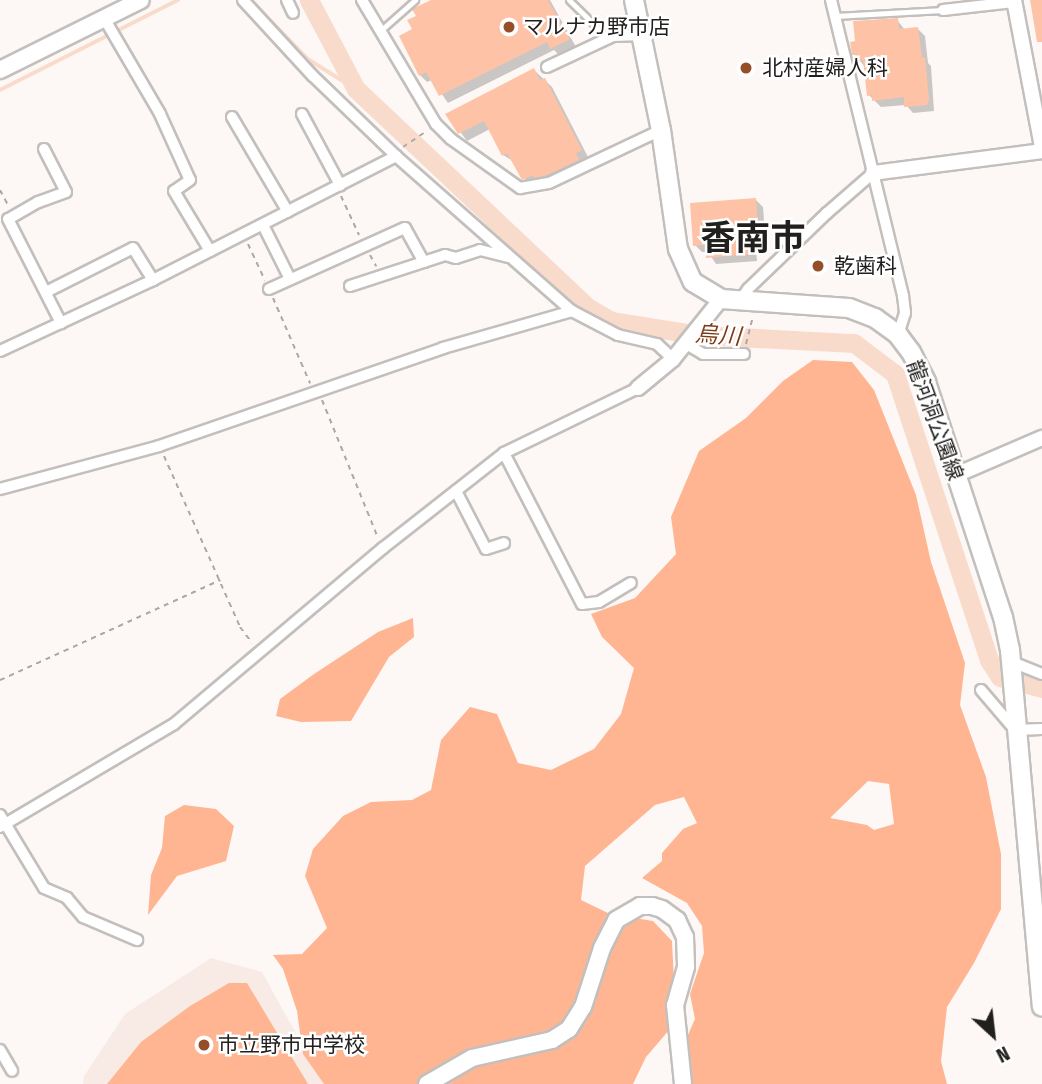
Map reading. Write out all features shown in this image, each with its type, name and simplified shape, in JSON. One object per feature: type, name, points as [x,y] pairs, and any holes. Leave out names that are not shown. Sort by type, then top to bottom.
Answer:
[{"type":"main road","points":[[0,70],[110,28],[141,0]]},
{"type":"main road","name":"龍河洞公園線","points":[[634,0],[661,130],[678,249],[685,268],[701,290],[717,305],[739,303],[849,308],[875,318],[898,335],[911,352],[926,382],[1003,617],[1012,664],[1015,730],[1042,1007]]},
{"type":"main road","points":[[427,1084],[472,1058],[552,1040],[569,1029],[583,1007],[602,948],[616,920],[640,906],[662,909],[677,920],[685,937],[685,967],[675,1005],[682,1084]]},
{"type":"street","points":[[243,0],[313,76],[395,155],[572,311],[618,335],[657,344],[673,359]]},
{"type":"street","points":[[287,0],[293,13]]},
{"type":"street","points":[[362,0],[436,124],[451,139],[520,188],[549,183],[661,130]]},
{"type":"street","points":[[831,0],[903,296],[905,313],[898,335]]},
{"type":"street","points":[[739,303],[748,289],[873,173],[1042,149],[1014,1],[943,10]]},
{"type":"street","points":[[110,28],[160,114],[190,180],[174,191],[210,251]]},
{"type":"street","points":[[547,67],[608,38],[641,35]]},
{"type":"street","points":[[302,114],[339,186]]},
{"type":"street","points":[[232,117],[288,212]]},
{"type":"street","points":[[44,149],[66,192],[8,219],[61,323]]},
{"type":"street","points":[[0,351],[153,280],[395,155]]},
{"type":"street","points":[[263,225],[290,279]]},
{"type":"street","points":[[269,289],[320,264],[366,248],[405,228],[424,262]]},
{"type":"street","points":[[46,292],[133,248],[153,280]]},
{"type":"street","points":[[350,286],[424,262],[480,250],[511,257]]},
{"type":"street","points":[[137,940],[83,917],[67,898],[44,888],[1,822],[174,724],[383,548],[504,453],[638,388],[673,359],[717,305]]},
{"type":"street","points":[[0,489],[159,446],[443,348],[572,311]]},
{"type":"street","points":[[686,344],[703,354],[745,349]]},
{"type":"street","points":[[956,475],[1042,438]]},
{"type":"street","points":[[504,453],[582,604],[599,602],[631,583]]},
{"type":"street","points":[[456,491],[486,549],[505,543]]},
{"type":"street","points":[[1012,664],[1042,674]]},
{"type":"street","points":[[981,690],[1015,730],[1042,729]]},
{"type":"street","points":[[0,1050],[12,1071]]},
{"type":"lane","points":[[380,31],[415,0]]},
{"type":"lane","points":[[569,0],[608,38]]},
{"type":"lane","points":[[835,16],[943,10]]},
{"type":"path","points":[[395,155],[426,131]]},
{"type":"path","points":[[339,186],[381,276]]},
{"type":"path","points":[[0,190],[13,216]]},
{"type":"path","points":[[244,234],[383,548]]},
{"type":"path","points":[[745,349],[753,314]]},
{"type":"path","points":[[159,446],[240,627],[259,653]]},
{"type":"path","points":[[0,680],[220,580]]},
{"type":"shaded area","points":[[813,360],[852,362],[874,390],[916,495],[931,562],[965,663],[960,705],[986,777],[1001,854],[1001,909],[974,963],[947,1007],[941,1061],[947,1084],[692,1084],[687,1037],[695,1019],[690,994],[704,953],[702,926],[687,903],[642,878],[662,861],[662,853],[683,829],[697,823],[684,797],[655,805],[585,866],[581,900],[610,914],[653,921],[672,941],[674,981],[670,1029],[646,1057],[633,1084],[324,1084],[303,1054],[297,1011],[283,969],[273,955],[302,954],[327,928],[305,876],[313,849],[343,816],[371,802],[412,800],[431,790],[441,740],[470,707],[497,714],[518,763],[551,770],[594,749],[621,714],[634,668],[602,637],[591,614],[635,598],[676,554],[671,517],[699,451],[746,418],[783,381]],"holes":[[[868,781],[889,784],[894,824],[874,830],[867,825],[830,818]]]},
{"type":"shaded area","points":[[413,618],[414,637],[389,657],[351,721],[301,722],[276,716],[280,699],[314,674],[378,632]]},
{"type":"shaded area","points":[[184,805],[216,809],[234,826],[226,861],[177,876],[148,915],[151,875],[162,848],[165,816]]},
{"type":"shaded area","name":"市立野市中学校","points":[[211,958],[262,972],[324,1084],[83,1084],[84,1076],[125,1014]]},
{"type":"shaded area","name":"市立野市中学校","points":[[229,983],[247,983],[308,1084],[107,1084],[141,1042],[190,1006]]},
{"type":"building","points":[[431,0],[548,0],[570,39],[550,49],[547,42],[439,96],[426,72],[419,76],[399,36],[412,29],[407,20],[416,16],[412,9]]},
{"type":"building","points":[[1030,0],[1042,0],[1042,42],[1037,42]]},
{"type":"building","points":[[898,18],[899,29],[918,27],[922,58],[925,57],[929,100],[927,105],[904,107],[904,97],[872,101],[872,95],[867,96],[863,60],[857,61],[856,55],[852,55],[850,42],[855,41],[853,21]]},
{"type":"building","points":[[534,68],[540,80],[545,78],[582,150],[576,153],[579,160],[575,162],[547,175],[534,178],[533,175],[522,180],[507,153],[502,156],[484,121],[458,134],[445,114]]},
{"type":"building","points":[[756,198],[759,241],[750,242],[751,254],[706,258],[705,245],[693,246],[690,203]]},
{"type":"waterway","points":[[0,90],[178,0]]},
{"type":"waterway","points":[[251,0],[308,59],[356,89]]},
{"type":"waterway","name":"烏川","points":[[309,0],[356,89],[587,307],[611,321],[699,335],[854,343],[895,374],[989,660],[1000,677],[1042,688]]},
{"type":"place","name":"マルナカ野市店","points":[[509,27]]},
{"type":"place","name":"北村産婦人科","points":[[746,68]]},
{"type":"place","name":"乾歯科","points":[[818,266]]},
{"type":"place","name":"市立野市中学校","points":[[204,1045]]},
{"type":"district","name":"香南市","points":[[753,238]]}]
